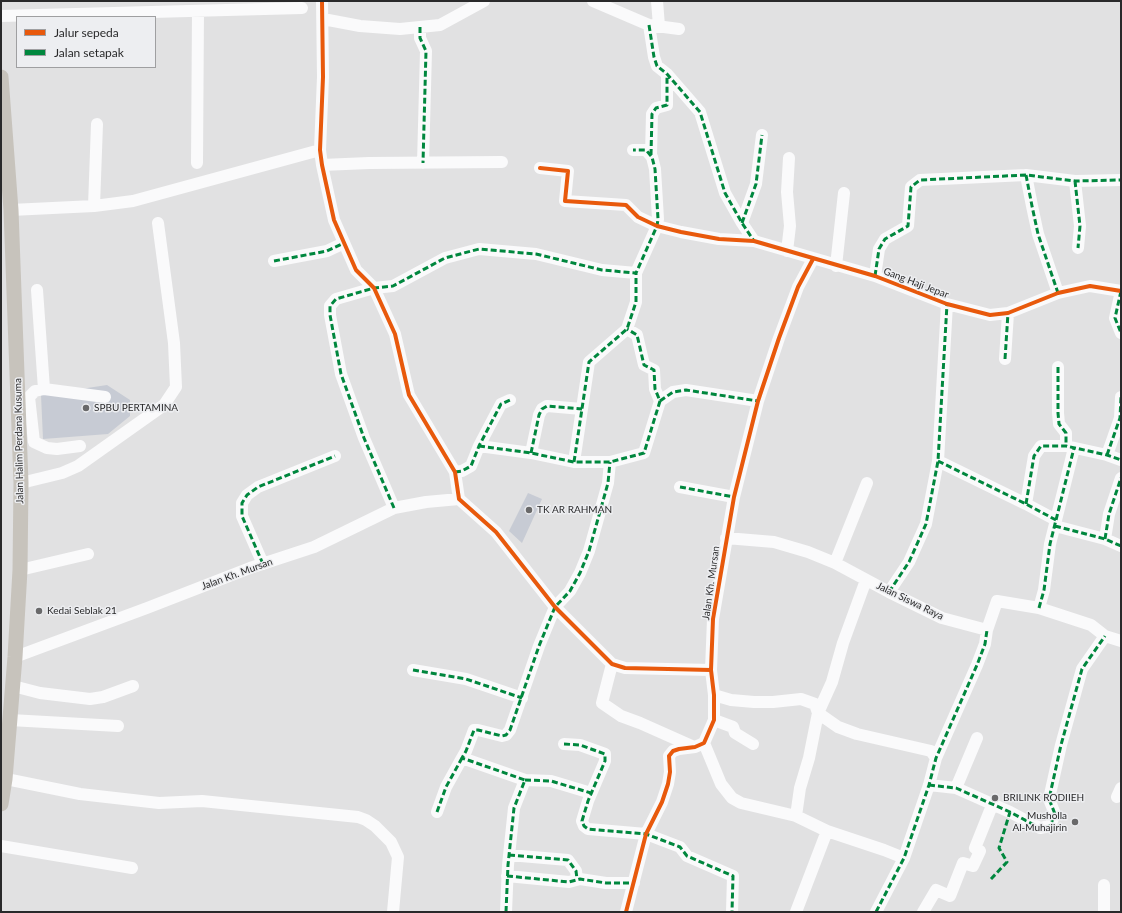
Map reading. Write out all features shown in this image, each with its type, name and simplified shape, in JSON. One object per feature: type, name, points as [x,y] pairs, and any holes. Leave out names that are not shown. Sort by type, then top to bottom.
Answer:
[{"type":"main road","name":"Jalan Halim Perdana Kusuma","points":[[1,77],[27,443],[21,483],[20,570],[13,686],[1,804]]},
{"type":"street","points":[[322,1],[323,77],[320,150],[334,220],[356,270],[374,288],[395,334],[409,396],[455,472],[459,499],[496,532],[554,607],[612,664],[625,668],[711,670]]},
{"type":"street","points":[[322,20],[360,26],[394,29],[440,25],[484,1]]},
{"type":"street","points":[[593,1],[654,25],[679,29]]},
{"type":"street","points":[[658,1],[654,25],[654,57],[657,66],[667,74],[700,112],[725,192],[754,241]]},
{"type":"street","points":[[1,16],[302,8]]},
{"type":"street","points":[[197,163],[198,11]]},
{"type":"street","points":[[420,27],[420,38],[426,51],[423,163]]},
{"type":"street","points":[[574,462],[589,362],[627,329],[636,302],[636,273],[657,226],[658,219],[655,169],[651,155],[652,114],[656,108],[667,105],[667,74]]},
{"type":"street","points":[[94,206],[97,124]]},
{"type":"street","points":[[742,223],[756,184],[762,135]]},
{"type":"street","points":[[11,210],[94,206],[142,199],[320,150]]},
{"type":"street","points":[[633,150],[646,150],[651,155]]},
{"type":"street","points":[[787,251],[790,226],[788,192],[789,158]]},
{"type":"street","points":[[322,166],[369,163],[502,162]]},
{"type":"street","name":"Gang Haji Jepar","points":[[540,168],[568,171],[565,201],[626,205],[638,217],[657,226],[719,239],[754,241],[836,266],[875,276],[947,304],[990,315],[1008,313],[1058,293],[1090,286],[1121,291],[1115,318],[1121,333]]},
{"type":"street","points":[[1026,175],[1038,234],[1058,293]]},
{"type":"street","points":[[875,276],[879,249],[885,239],[908,226],[912,187],[920,180],[1026,175],[1075,181],[1121,180]]},
{"type":"street","points":[[1075,181],[1080,226],[1078,248]]},
{"type":"street","points":[[836,266],[844,193]]},
{"type":"street","points":[[21,483],[62,473],[78,466],[164,405],[176,387],[174,343],[158,223]]},
{"type":"street","points":[[274,261],[327,250],[344,243]]},
{"type":"street","points":[[394,508],[364,438],[341,374],[330,315],[330,306],[336,299],[374,288],[393,286],[444,258],[479,249],[536,254],[602,270],[636,273]]},
{"type":"street","name":"Jalan Kh. Mursan","points":[[699,745],[714,720],[714,695],[711,670],[713,620],[734,497],[758,401],[798,287],[813,259]]},
{"type":"street","points":[[37,290],[44,389]]},
{"type":"street","points":[[889,592],[909,562],[926,524],[938,461],[947,304]]},
{"type":"street","points":[[1005,359],[1008,313]]},
{"type":"street","points":[[627,329],[636,335],[644,365],[654,370],[655,389],[660,401]]},
{"type":"street","points":[[1039,608],[1070,447],[1066,433],[1059,424],[1058,367]]},
{"type":"street","points":[[24,396],[44,389],[105,397]]},
{"type":"street","points":[[479,446],[532,453],[574,462],[610,462],[644,453],[660,401],[673,392],[686,390],[758,401]]},
{"type":"street","points":[[1107,455],[1121,418],[1121,397]]},
{"type":"street","points":[[455,472],[462,471],[471,466],[479,446],[501,404],[510,400]]},
{"type":"street","points":[[532,453],[539,415],[542,409],[547,406],[556,406],[582,409]]},
{"type":"street","points":[[27,443],[57,449],[80,446]]},
{"type":"street","points":[[1026,504],[1034,456],[1041,446],[1070,447],[1107,455],[1121,460]]},
{"type":"street","points":[[263,564],[242,516],[242,503],[248,495],[258,487],[335,456]]},
{"type":"street","points":[[938,461],[1026,504],[1056,523],[1105,539],[1121,546]]},
{"type":"street","points":[[437,812],[446,787],[466,751],[474,730],[502,736],[506,735],[510,730],[554,607],[570,591],[580,573],[589,551],[608,483],[610,462]]},
{"type":"street","points":[[1105,539],[1109,514],[1121,478]]},
{"type":"street","points":[[834,562],[867,483]]},
{"type":"street","points":[[680,487],[734,497]]},
{"type":"street","name":"Jalan Kh. Mursan","points":[[15,657],[263,564],[314,547],[394,508],[426,502],[459,499]]},
{"type":"street","name":"Jalan Siswa Raya","points":[[726,538],[774,542],[808,552],[834,562],[889,592],[942,618],[987,630]]},
{"type":"street","points":[[20,570],[88,554]]},
{"type":"street","points":[[796,816],[800,788],[810,758],[818,713],[832,682],[843,643],[866,580]]},
{"type":"street","points":[[876,912],[904,858],[929,786],[936,758],[977,665],[997,601],[1039,608],[1091,625],[1105,636],[1121,641]]},
{"type":"street","points":[[929,786],[956,788],[993,803],[1040,828],[1050,826],[1055,814],[1048,799],[1082,669],[1105,636]]},
{"type":"street","points":[[612,664],[602,703],[620,716],[699,745],[721,784],[732,798],[741,803],[796,816],[827,831],[904,858]]},
{"type":"street","points":[[413,670],[466,679],[522,698]]},
{"type":"street","points":[[13,686],[40,693],[90,699],[103,697],[133,686]]},
{"type":"street","points":[[714,695],[731,700],[754,702],[773,702],[801,699],[815,704],[818,713],[838,727],[857,734],[931,751],[936,758]]},
{"type":"street","points":[[10,720],[118,726]]},
{"type":"street","points":[[714,720],[733,727],[734,733],[753,744]]},
{"type":"street","points":[[956,788],[977,738]]},
{"type":"street","points":[[564,744],[580,745],[605,754],[606,761],[591,793],[582,821],[584,826],[588,829],[646,834],[680,847],[687,856],[734,876],[732,912]]},
{"type":"street","points":[[626,912],[646,834],[662,802],[668,784],[670,772],[669,756],[673,751],[699,745]]},
{"type":"street","points":[[462,758],[525,780],[551,781],[591,793]]},
{"type":"street","points":[[3,778],[80,794],[159,803],[202,801],[362,818],[375,826],[391,842],[398,857],[393,912]]},
{"type":"street","points":[[506,912],[507,876],[514,808],[525,780]]},
{"type":"street","points":[[923,912],[936,890],[950,896],[964,863],[973,866],[980,851],[975,848],[993,803]]},
{"type":"street","points":[[796,912],[827,831]]},
{"type":"street","points":[[1,846],[132,868]]},
{"type":"street","points":[[509,855],[568,860],[576,871],[577,879]]},
{"type":"street","points":[[507,876],[569,882],[577,879],[606,883],[634,882]]},
{"type":"street","points":[[1104,884],[1104,912]]},
{"type":"building","name":"SPBU PERTAMINA","points":[[107,385],[130,400],[130,416],[108,434],[43,439],[41,395]]},
{"type":"building","name":"TK AR RAHMAN","points":[[528,493],[542,499],[522,543],[509,531]]},
{"type":"marked path","points":[[649,25],[654,57],[657,66],[667,74],[700,112],[725,193],[754,241]]},
{"type":"marked path","points":[[420,27],[420,38],[426,51],[423,163]]},
{"type":"marked path","points":[[651,155],[652,114],[656,108],[667,105],[667,74]]},
{"type":"marked path","points":[[742,223],[756,184],[762,135]]},
{"type":"marked path","points":[[394,508],[364,438],[341,374],[330,315],[330,306],[336,299],[374,288],[393,286],[445,258],[479,249],[536,254],[602,270],[636,273],[657,226],[658,219],[655,169],[652,157],[646,150],[633,150]]},
{"type":"marked path","points":[[1026,175],[1038,234],[1058,293]]},
{"type":"marked path","points":[[875,276],[879,249],[885,239],[908,226],[911,187],[920,180],[1026,175],[1075,181],[1121,180]]},
{"type":"marked path","points":[[1075,181],[1080,226],[1078,248]]},
{"type":"marked path","points":[[274,261],[327,251],[344,243]]},
{"type":"marked path","points":[[574,462],[589,362],[627,329],[636,302],[636,273]]},
{"type":"marked path","points":[[1121,291],[1115,318],[1121,333]]},
{"type":"marked path","points":[[889,592],[909,562],[926,524],[938,461],[947,304]]},
{"type":"marked path","points":[[1005,359],[1008,313]]},
{"type":"marked path","points":[[479,446],[531,453],[574,462],[610,462],[644,453],[660,401],[655,389],[654,370],[644,365],[637,335],[627,329]]},
{"type":"marked path","points":[[1058,367],[1059,424],[1066,433],[1066,446]]},
{"type":"marked path","points":[[660,401],[673,392],[686,390],[758,401]]},
{"type":"marked path","points":[[1107,455],[1120,418],[1121,397]]},
{"type":"marked path","points":[[455,472],[462,471],[471,466],[479,446],[501,404],[510,400]]},
{"type":"marked path","points":[[531,453],[539,415],[542,409],[547,406],[582,409]]},
{"type":"marked path","points":[[1026,504],[1034,456],[1041,446],[1066,446],[1107,455],[1121,460]]},
{"type":"marked path","points":[[1039,608],[1044,590],[1050,544],[1074,448]]},
{"type":"marked path","points":[[263,564],[242,516],[242,503],[247,495],[258,487],[335,456]]},
{"type":"marked path","points":[[938,461],[1056,520]]},
{"type":"marked path","points":[[506,912],[508,865],[514,808],[525,780],[462,758],[474,730],[502,736],[506,735],[510,730],[539,646],[555,607],[570,591],[580,573],[589,551],[608,483],[610,462]]},
{"type":"marked path","points":[[1105,539],[1109,514],[1121,478]]},
{"type":"marked path","points":[[680,487],[734,497]]},
{"type":"marked path","points":[[1055,526],[1105,539],[1121,546]]},
{"type":"marked path","points":[[876,912],[904,858],[929,785],[936,758],[977,665],[985,644],[987,630]]},
{"type":"marked path","points":[[929,785],[956,788],[1010,812],[1040,828],[1050,826],[1055,814],[1049,799],[1061,745],[1082,669],[1105,636]]},
{"type":"marked path","points":[[413,670],[466,679],[522,698]]},
{"type":"marked path","points":[[564,744],[580,745],[605,754],[605,761],[588,801],[582,821],[584,826],[588,829],[646,834],[680,847],[687,856],[733,876],[732,912]]},
{"type":"marked path","points":[[437,812],[446,787],[462,758]]},
{"type":"marked path","points":[[525,780],[551,781],[591,793]]},
{"type":"marked path","points":[[991,879],[1007,862],[999,848],[1010,812]]},
{"type":"marked path","points":[[509,855],[568,860],[576,871],[577,879]]},
{"type":"marked path","points":[[507,876],[569,882],[580,879],[606,883],[634,883]]},
{"type":"cycle path","points":[[322,1],[323,77],[320,150],[334,220],[356,270],[374,288],[395,334],[409,395],[455,472],[459,499],[496,532],[555,607],[612,664],[625,668],[711,670]]},
{"type":"cycle path","points":[[540,168],[568,171],[565,201],[626,205],[638,217],[657,226],[719,239],[754,241],[875,276],[947,304],[990,315],[1008,313],[1058,293],[1090,286],[1121,291]]},
{"type":"cycle path","points":[[626,912],[646,834],[662,802],[668,784],[670,772],[669,756],[673,751],[695,747],[704,743],[714,720],[714,695],[711,670],[713,619],[734,497],[758,401],[798,287],[813,259]]},
{"type":"place","name":"SPBU PERTAMINA","points":[[86,408]]},
{"type":"place","name":"TK AR RAHMAN","points":[[529,510]]},
{"type":"place","name":"Kedai Seblak 21","points":[[39,611]]},
{"type":"place","name":"BRILINK RODIIEH","points":[[995,798]]},
{"type":"place","name":"Musholla Al-Muhajirin","points":[[1075,822]]}]
